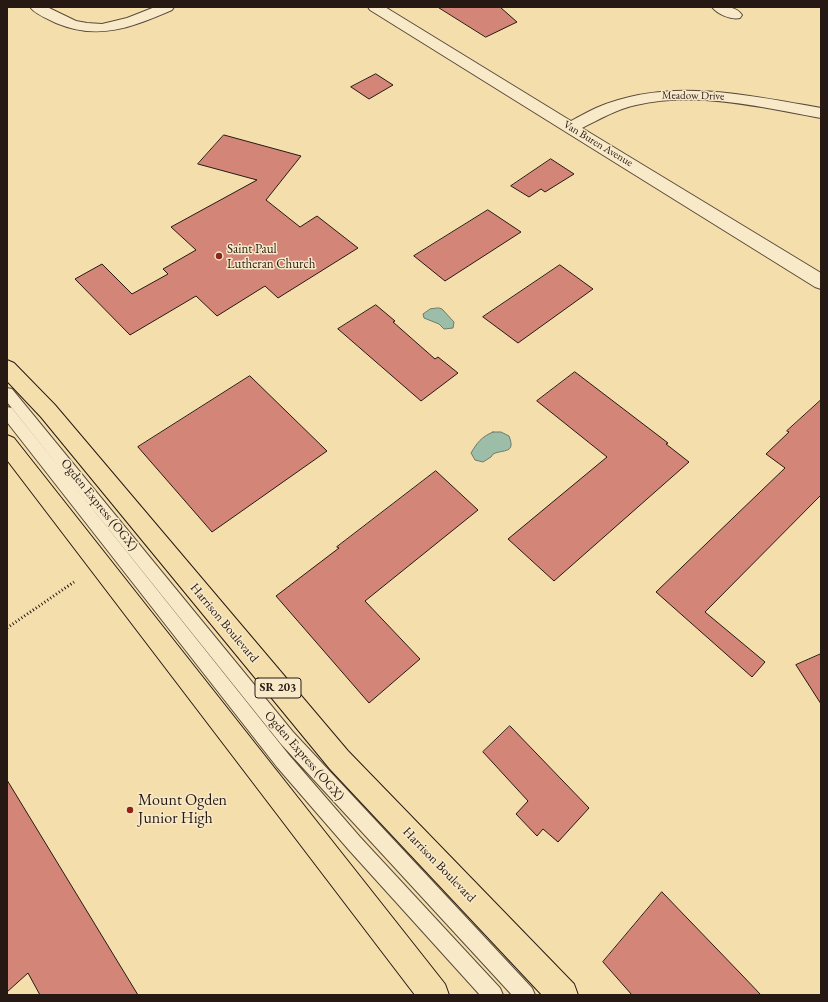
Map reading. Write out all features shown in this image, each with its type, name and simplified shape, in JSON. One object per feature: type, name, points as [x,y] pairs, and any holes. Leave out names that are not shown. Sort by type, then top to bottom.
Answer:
[{"type":"main road","name":"Harrison Boulevard","points":[[7,368],[48,411],[339,760],[563,995]]},
{"type":"main road","points":[[8,447],[434,995]]},
{"type":"street","points":[[37,7],[71,25],[99,29],[132,22],[167,7]]},
{"type":"street","name":"Van Buren Avenue","points":[[375,7],[821,282]]},
{"type":"street","points":[[719,7],[735,15]]},
{"type":"street","name":"Meadow Drive","points":[[570,128],[588,116],[618,104],[654,96],[679,94],[705,94],[732,97],[821,113]]},
{"type":"lane","name":"Ogden Express (OGX)","points":[[7,392],[287,738],[525,995]]},
{"type":"lane","name":"Ogden Express (OGX)","points":[[7,412],[283,761],[354,843],[494,995]]},
{"type":"path","points":[[7,628],[74,582]]},
{"type":"shaded area","points":[[430,309],[442,309],[454,322],[453,328],[444,329],[439,324],[424,318],[423,314]]},
{"type":"shaded area","points":[[493,432],[501,432],[509,436],[511,442],[510,448],[508,450],[493,454],[483,462],[475,460],[471,453],[473,449],[482,438]]},
{"type":"building","points":[[438,7],[500,7],[517,22],[486,37]]},
{"type":"building","points":[[376,74],[393,85],[369,99],[351,87]]},
{"type":"building","points":[[224,135],[301,156],[266,200],[300,227],[317,216],[358,248],[278,298],[265,286],[217,316],[196,296],[130,335],[75,279],[102,264],[132,294],[168,274],[163,269],[196,250],[171,227],[257,180],[198,164]]},
{"type":"building","points":[[551,159],[574,174],[545,192],[541,189],[529,197],[511,186]]},
{"type":"building","points":[[488,210],[521,232],[445,281],[414,256]]},
{"type":"building","points":[[560,265],[593,289],[518,343],[483,317]]},
{"type":"building","points":[[376,305],[435,359],[438,357],[458,373],[421,401],[338,329]]},
{"type":"building","points":[[575,372],[668,443],[666,444],[689,462],[554,581],[508,539],[607,457],[537,401]]},
{"type":"building","points":[[250,376],[327,451],[212,532],[138,447]]},
{"type":"building","points":[[821,400],[821,495],[705,612],[765,662],[752,677],[656,592],[785,468],[766,454],[789,432],[787,431]]},
{"type":"building","points":[[436,471],[478,510],[365,601],[420,659],[369,703],[276,596]]},
{"type":"building","points":[[821,654],[821,704],[796,665]]},
{"type":"building","points":[[510,726],[589,808],[558,842],[543,829],[537,836],[516,814],[528,801],[483,752]]},
{"type":"building","points":[[7,780],[138,995],[40,995],[28,973],[7,992]]},
{"type":"building","points":[[662,892],[761,995],[632,995],[603,962]]},
{"type":"place","name":"Saint Paul Lutheran Church","points":[[219,256]]},
{"type":"place","name":"Mount Ogden Junior High","points":[[130,810]]}]
